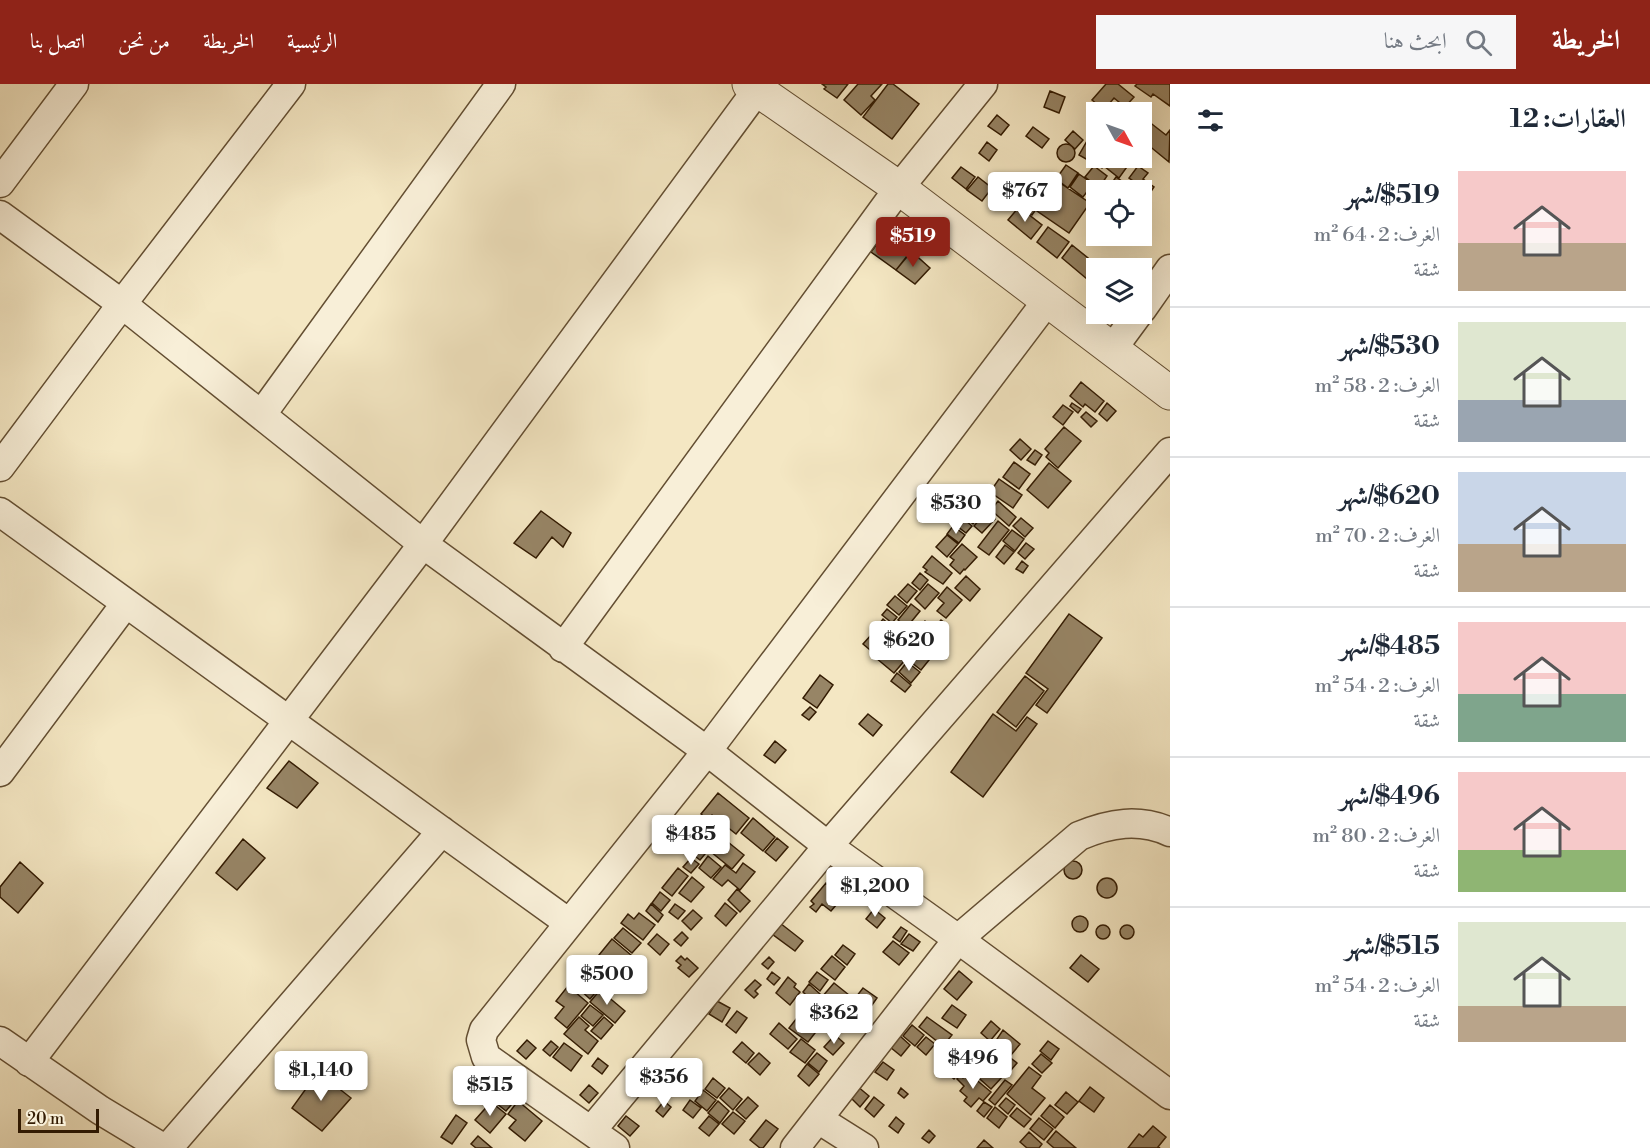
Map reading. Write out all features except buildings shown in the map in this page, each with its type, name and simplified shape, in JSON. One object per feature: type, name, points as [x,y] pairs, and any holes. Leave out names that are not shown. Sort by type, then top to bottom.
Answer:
[{"type":"street","points":[[0,183],[74,84]]},
{"type":"street","points":[[0,467],[291,84]]},
{"type":"street","points":[[262,414],[501,84]]},
{"type":"street","points":[[563,648],[899,188],[983,84]]},
{"type":"street","points":[[29,1062],[423,544],[753,87],[899,188],[1170,393]]},
{"type":"street","points":[[0,215],[122,304],[423,544],[707,751],[828,846],[1170,1095]]},
{"type":"street","points":[[1152,295],[1170,269]]},
{"type":"street","points":[[615,1148],[486,1057],[481,1040],[484,1030],[707,751],[1047,301]]},
{"type":"street","points":[[1113,348],[1131,324]]},
{"type":"street","points":[[591,1131],[828,846],[1170,452]]},
{"type":"street","points":[[0,512],[569,923]]},
{"type":"street","points":[[0,772],[126,603]]},
{"type":"street","points":[[795,1148],[958,939],[1079,836],[1103,826],[1136,824],[1157,827],[1170,832]]},
{"type":"street","points":[[168,1148],[442,831]]},
{"type":"street","points":[[0,1041],[100,1110],[163,1148]]},
{"type":"street","points":[[818,1119],[864,1148]]}]
